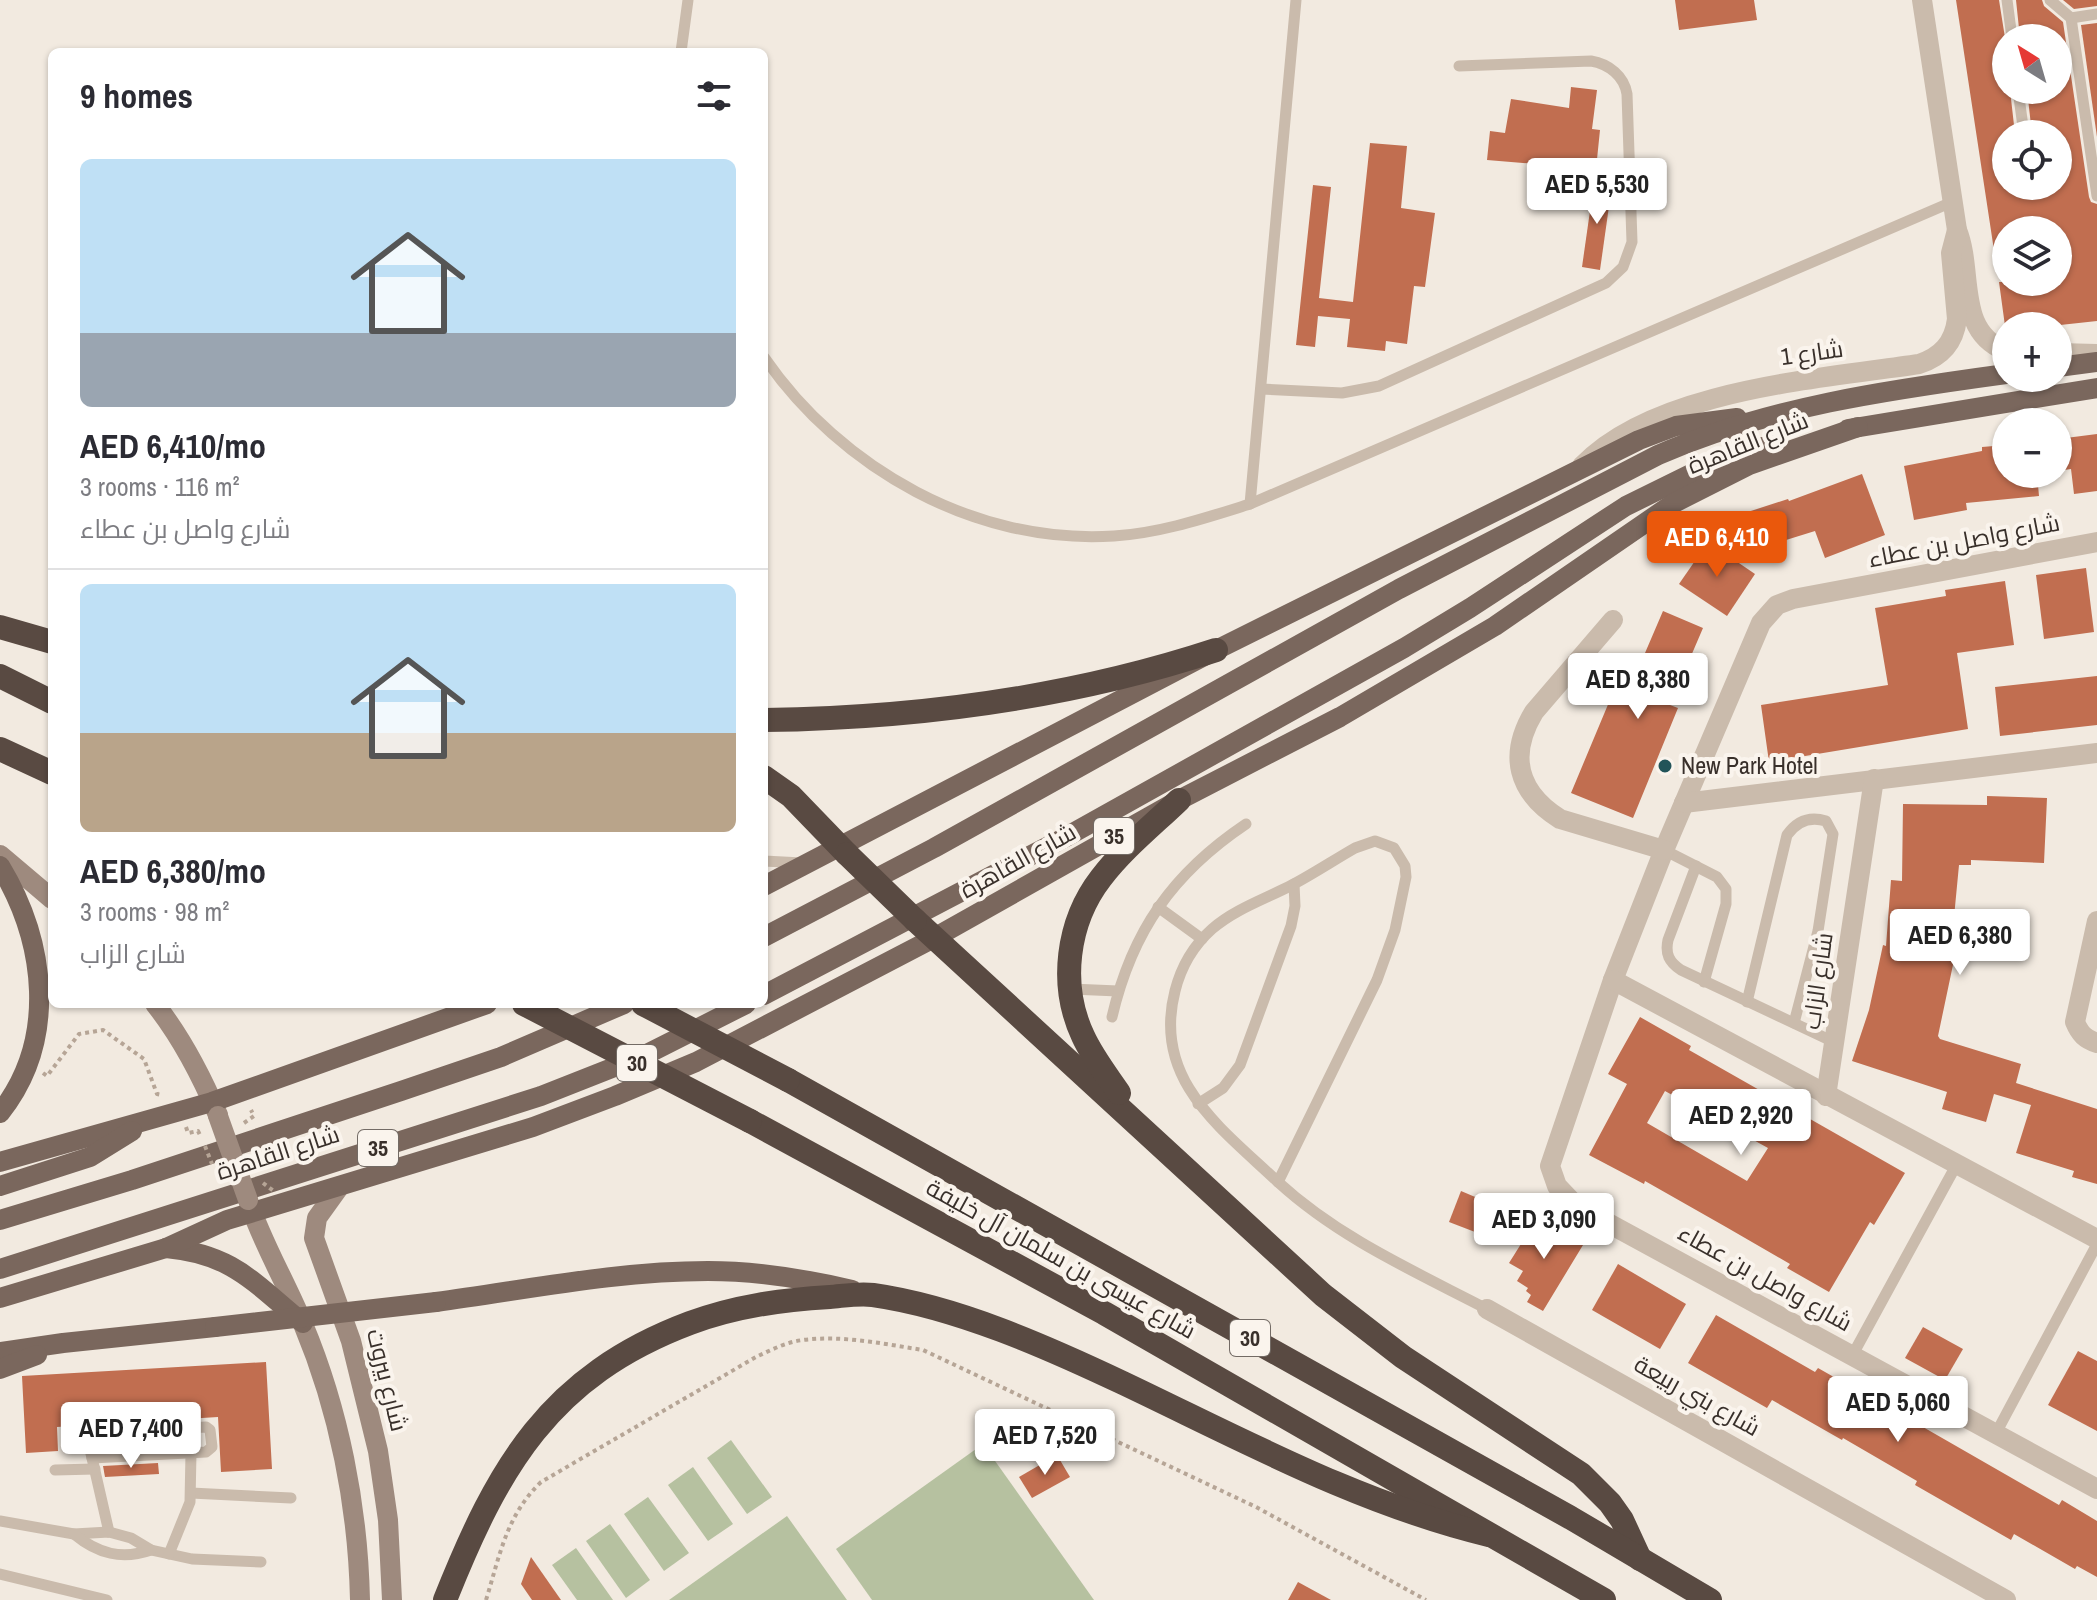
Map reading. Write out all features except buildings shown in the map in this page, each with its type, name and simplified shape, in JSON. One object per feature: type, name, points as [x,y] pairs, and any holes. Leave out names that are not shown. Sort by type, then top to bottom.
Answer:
[{"type":"highway","points":[[0,627],[48,641]]},
{"type":"highway","points":[[768,720],[891,714],[1034,696],[1126,677],[1216,650]]},
{"type":"highway","points":[[0,676],[48,700]]},
{"type":"highway","points":[[0,749],[48,771]]},
{"type":"highway","points":[[768,780],[791,796],[934,938],[1293,1267],[1366,1329],[1581,1474],[1622,1520],[1640,1559]]},
{"type":"highway","points":[[1140,1125],[1082,1034],[1070,989],[1072,942],[1088,898],[1116,860],[1179,800]]},
{"type":"highway","name":"شارع عيسى بن سلمان آل خليفة","points":[[532,1008],[750,1121],[1104,1313],[1604,1600]]},
{"type":"highway","name":"شارع عيسى بن سلمان آل خليفة","points":[[651,1008],[788,1080],[1710,1600]]},
{"type":"highway","points":[[445,1600],[487,1501],[519,1450],[537,1426],[585,1381],[649,1340],[735,1309],[783,1300],[870,1294],[926,1307],[1030,1341],[1364,1496],[1426,1518],[1489,1535]]},
{"type":"main road","points":[[2072,365],[2097,362]]},
{"type":"main road","name":"شارع القاهرة","points":[[768,935],[934,848],[1399,589],[1658,455],[1757,419],[1901,388],[1992,376]]},
{"type":"main road","name":"شارع القاهرة","points":[[768,993],[1064,838],[1404,648],[1594,525],[1695,472],[1767,445],[2097,388]]},
{"type":"main road","points":[[768,884],[844,850],[1216,650],[1657,432],[1716,419],[1757,419]]},
{"type":"main road","name":"شارع القاهرة","points":[[0,1298],[166,1248],[250,1206],[340,1186],[533,1127],[615,1096],[761,1029],[934,938],[1179,800],[1340,717],[1495,626],[1674,503],[1749,465],[1858,427]]},
{"type":"main road","points":[[0,855],[48,896]]},
{"type":"main road","points":[[0,866],[27,922],[40,984],[38,1025],[27,1065],[0,1113]]},
{"type":"main road","points":[[158,1008],[175,1029],[201,1076],[250,1206],[303,1323],[348,1474],[357,1540],[360,1600]]},
{"type":"main road","points":[[0,1162],[142,1123],[215,1109],[477,1008]]},
{"type":"main road","name":"شارع القاهرة","points":[[0,1220],[132,1180],[501,1057],[615,1008]]},
{"type":"main road","name":"شارع القاهرة","points":[[0,1269],[541,1096],[645,1055],[738,1008]]},
{"type":"main road","points":[[0,1186],[90,1157],[142,1123]]},
{"type":"main road","name":"شارع بيروت","points":[[340,1186],[317,1218],[314,1238],[351,1341],[378,1451],[388,1520],[392,1600]]},
{"type":"main road","points":[[166,1248],[197,1252],[226,1262],[264,1287],[303,1323]]},
{"type":"main road","points":[[0,1352],[686,1271],[766,1275],[870,1294]]},
{"type":"main road","points":[[0,1369],[63,1343]]},
{"type":"street","name":"شارع 1","points":[[1922,0],[1952,202],[1965,252],[1971,315],[1986,340],[1992,343]]},
{"type":"street","name":"شارع 1","points":[[1579,469],[1618,436],[1691,406],[1772,386],[1919,364],[1938,356],[1956,330],[1951,253],[1957,230]]},
{"type":"street","points":[[2072,353],[2097,354]]},
{"type":"street","name":"شارع واصل بن عطاء","points":[[2097,542],[1793,599],[1777,605],[1761,623],[1664,850],[1613,980],[1550,1166],[1557,1186],[1575,1205],[2097,1489]]},
{"type":"street","points":[[1613,620],[1534,712],[1525,728],[1519,763],[1532,796],[1545,810],[1560,819],[1664,850]]},
{"type":"street","points":[[1684,803],[2097,753]]},
{"type":"street","name":"شارع الزاب","points":[[1826,1096],[1874,779]]},
{"type":"street","points":[[2097,921],[2075,1022],[2079,1033],[2097,1043]]},
{"type":"street","points":[[1613,980],[1826,1096],[1958,1162],[2097,1242]]},
{"type":"street","name":"شارع بني ربيعة","points":[[1487,1309],[2006,1600]]},
{"type":"lane","points":[[682,48],[688,0]]},
{"type":"lane","points":[[1250,504],[1296,0]]},
{"type":"lane","points":[[2007,0],[2010,24]]},
{"type":"lane","points":[[2050,0],[2071,18],[2092,128],[2097,193]]},
{"type":"lane","points":[[2071,18],[2097,14]]},
{"type":"lane","points":[[1261,389],[1331,394],[1379,386],[1606,283],[1623,267],[1632,242],[1627,94],[1622,79],[1609,67],[1591,61],[1459,66]]},
{"type":"lane","points":[[768,362],[797,399],[856,455],[884,475],[953,509],[991,521],[1071,535],[1113,536],[1164,530],[1250,504],[1952,202]]},
{"type":"lane","points":[[1747,1002],[1787,835],[1805,820],[1826,821],[1833,834],[1818,931],[1794,1023]]},
{"type":"lane","points":[[1112,1017],[1118,991],[1135,947],[1158,907],[1198,861],[1246,824]]},
{"type":"lane","points":[[1278,1182],[1387,955],[1401,903],[1405,866],[1394,848],[1385,843],[1364,843],[1294,884],[1239,911],[1202,939],[1182,969],[1172,1003],[1170,1021],[1174,1057],[1188,1090],[1198,1104],[1278,1182],[1314,1213],[1355,1240],[1487,1309]]},
{"type":"lane","points":[[1664,850],[1717,877],[1726,889],[1727,896],[1704,982]]},
{"type":"lane","points":[[768,861],[807,864]]},
{"type":"lane","points":[[1696,866],[1667,947],[1670,961],[1704,982],[1836,1043]]},
{"type":"lane","points":[[1198,1104],[1223,1088],[1240,1065],[1291,926],[1295,906],[1294,884]]},
{"type":"lane","points":[[1158,907],[1202,939]]},
{"type":"lane","points":[[1070,989],[1118,991]]},
{"type":"lane","points":[[1852,1356],[1958,1162]]},
{"type":"lane","points":[[1995,1435],[2097,1242]]},
{"type":"lane","points":[[55,1470],[94,1464],[211,1450],[208,1428],[91,1434],[88,1441],[94,1464],[109,1532]]},
{"type":"lane","points":[[169,1554],[188,1511],[191,1453]]},
{"type":"lane","points":[[191,1493],[291,1498]]},
{"type":"lane","points":[[0,1521],[74,1534],[109,1532],[131,1538],[151,1550],[215,1562],[261,1562]]},
{"type":"lane","points":[[74,1534],[97,1550],[110,1554],[138,1554],[151,1550]]},
{"type":"lane","points":[[0,1574],[107,1600]]},
{"type":"path","points":[[27,1065],[47,1076],[79,1034],[103,1030],[144,1059],[157,1094],[173,1096]]},
{"type":"path","points":[[205,1146],[212,1164]]},
{"type":"path","points":[[261,1177],[266,1187],[275,1192]]},
{"type":"path","points":[[486,1600],[511,1522],[523,1499],[541,1482],[756,1357],[791,1342],[824,1340],[864,1341],[923,1350],[1256,1507],[1426,1600]]},
{"type":"green space","points":[[731,1440],[772,1497],[747,1514],[707,1458]]},
{"type":"green space","points":[[983,1444],[1094,1600],[872,1600],[836,1549]]},
{"type":"green space","points":[[693,1467],[733,1524],[708,1541],[668,1485]]},
{"type":"green space","points":[[648,1497],[689,1553],[664,1571],[624,1514]]},
{"type":"green space","points":[[787,1516],[847,1600],[669,1600]]},
{"type":"green space","points":[[610,1524],[650,1580],[626,1598],[586,1541]]},
{"type":"green space","points":[[576,1548],[613,1600],[577,1600],[552,1565]]},
{"type":"place","name":"New Park Hotel","points":[[1665,766]]}]
